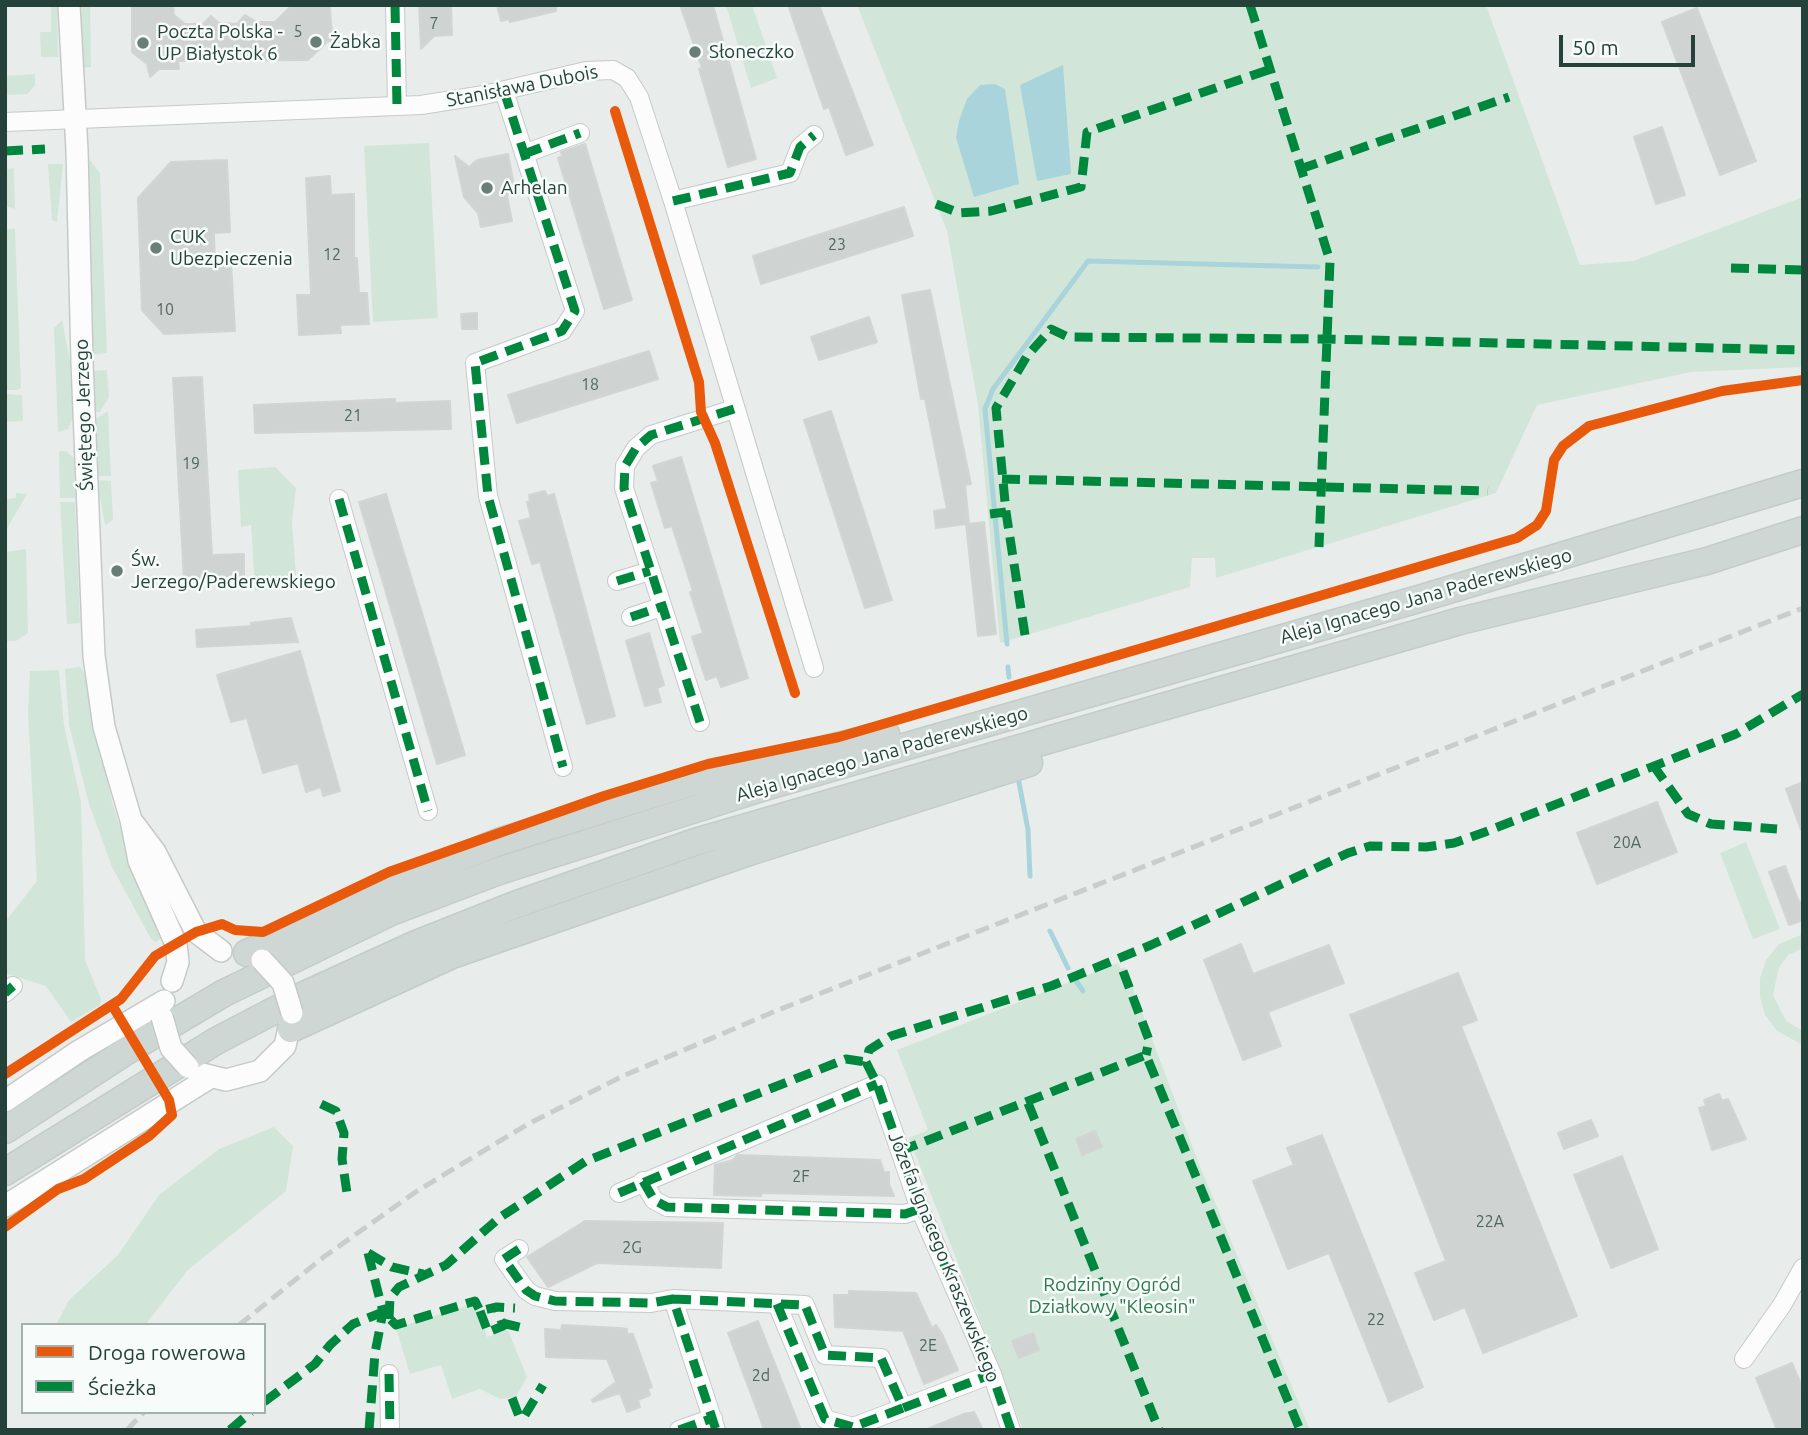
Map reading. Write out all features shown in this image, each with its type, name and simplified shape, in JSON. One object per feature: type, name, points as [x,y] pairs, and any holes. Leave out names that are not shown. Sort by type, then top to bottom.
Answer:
[{"type":"main road","name":"Aleja Ignacego Jana Paderewskiego","points":[[5,1130],[125,1052],[224,993],[391,912],[499,871],[681,812],[1422,598],[1803,483]]},
{"type":"main road","name":"Aleja Ignacego Jana Paderewskiego","points":[[5,1172],[216,1041],[304,995],[416,944],[517,904],[695,842],[1131,715],[1460,621],[1707,561],[1803,530]]},
{"type":"main road","points":[[254,957],[410,878],[502,841],[673,788],[1020,699],[1082,696]]},
{"type":"main road","points":[[292,1021],[452,955],[749,852],[1058,754],[1131,715]]},
{"type":"street","name":"Świętego Jerzego","points":[[69,5],[94,656],[110,753],[131,820],[139,861],[176,944],[178,962],[166,1000]]},
{"type":"street","points":[[395,5],[397,106]]},
{"type":"street","name":"Stanisława Dubois","points":[[5,122],[397,106],[503,91],[586,71],[614,70],[627,78],[639,97],[673,201],[814,668]]},
{"type":"street","points":[[503,91],[575,311],[562,331],[475,363],[488,496],[563,767]]},
{"type":"street","points":[[524,154],[580,133]]},
{"type":"street","points":[[673,201],[790,173],[800,147],[814,135]]},
{"type":"street","points":[[700,722],[624,488],[625,466],[636,448],[650,435],[734,409]]},
{"type":"street","points":[[339,499],[428,811]]},
{"type":"street","points":[[617,580],[649,571]]},
{"type":"street","points":[[631,617],[661,607]]},
{"type":"street","name":"Świętego Jerzego","points":[[131,820],[155,852],[196,932],[221,950]]},
{"type":"street","points":[[5,1101],[79,1051],[166,1000],[185,966],[202,956],[221,950],[254,957],[284,983],[292,1021],[274,1060],[260,1071],[226,1080],[209,1078],[188,1067],[171,1048],[166,1000]]},
{"type":"street","points":[[5,1206],[209,1078]]},
{"type":"street","name":"Józefa Ignacego Kraszewskiego","points":[[643,1181],[877,1084],[920,1209],[992,1374],[1011,1430]]},
{"type":"street","points":[[619,1193],[643,1181],[654,1200],[667,1207],[905,1213],[920,1209]]},
{"type":"street","points":[[519,1249],[504,1259],[526,1290],[535,1296],[555,1301],[651,1303],[673,1299],[805,1306],[825,1355],[881,1358],[903,1408]]},
{"type":"street","points":[[1744,1359],[1783,1306],[1803,1268]]},
{"type":"street","points":[[673,1299],[714,1424],[679,1430]]},
{"type":"street","points":[[777,1304],[825,1419],[853,1427],[992,1374]]},
{"type":"street","points":[[389,1374],[390,1430]]},
{"type":"green space","points":[[51,5],[57,5],[58,57],[41,57],[40,32],[51,32]]},
{"type":"green space","points":[[82,5],[90,5],[91,67],[82,68],[80,21]]},
{"type":"green space","points":[[726,5],[752,5],[777,78],[751,88]]},
{"type":"green space","points":[[857,5],[1486,5],[1580,265],[1633,261],[1803,197],[1803,367],[1691,372],[1537,405],[1496,493],[1216,578],[1215,558],[1192,558],[1190,587],[1000,643],[978,405],[947,231]]},
{"type":"green space","points":[[35,74],[35,86],[27,94],[5,95],[5,76]]},
{"type":"green space","points":[[429,143],[438,318],[373,322],[364,146]]},
{"type":"green space","points":[[89,159],[100,173],[107,353],[90,355]]},
{"type":"green space","points":[[48,164],[63,164],[57,222],[52,220]]},
{"type":"green space","points":[[14,168],[15,209],[5,206],[5,169]]},
{"type":"green space","points":[[5,229],[15,229],[21,388],[17,390],[5,390]]},
{"type":"green space","points":[[62,320],[70,362],[73,417],[68,429],[58,432],[54,328]]},
{"type":"green space","points":[[107,370],[109,397],[100,412],[93,412],[93,371]]},
{"type":"green space","points":[[5,394],[22,395],[23,421],[5,422]]},
{"type":"green space","points":[[108,411],[111,476],[96,476],[94,420]]},
{"type":"green space","points":[[59,451],[66,451],[74,458],[75,498],[60,498]]},
{"type":"green space","points":[[275,467],[296,488],[292,522],[297,588],[255,591],[251,525],[241,527],[238,470]]},
{"type":"green space","points":[[97,480],[111,481],[113,520],[105,525]]},
{"type":"green space","points":[[16,493],[27,494],[5,532],[5,499],[16,498]]},
{"type":"green space","points":[[60,502],[75,502],[80,623],[67,624]]},
{"type":"green space","points":[[26,549],[28,633],[16,641],[5,641],[5,552]]},
{"type":"green space","points":[[80,667],[86,675],[112,802],[131,862],[164,936],[156,942],[151,939],[112,867],[89,804],[69,725],[65,669]]},
{"type":"green space","points":[[59,670],[64,725],[81,802],[85,960],[101,999],[100,1005],[71,1022],[46,986],[5,973],[5,922],[37,881],[28,712],[30,671]]},
{"type":"green space","points":[[1746,842],[1780,929],[1753,939],[1720,853]]},
{"type":"green space","points":[[1803,934],[1803,948],[1788,955],[1779,967],[1773,995],[1786,1021],[1803,1031],[1803,1045],[1777,1031],[1765,1015],[1760,997],[1760,978],[1766,960],[1779,944]]},
{"type":"green space","name":"Rodzinny Ogród Działkowy \"Kleosin\"","points":[[1118,963],[1121,969],[1125,967],[1199,1164],[1310,1430],[1023,1430],[909,1138],[928,1130],[897,1050]]},
{"type":"green space","points":[[274,1127],[293,1146],[286,1191],[188,1270],[147,1323],[57,1323],[69,1300],[118,1255],[159,1195],[219,1149]]},
{"type":"green space","points":[[476,1303],[487,1337],[508,1330],[527,1377],[516,1397],[500,1399],[480,1389],[452,1399],[441,1365],[410,1374],[396,1328]]},
{"type":"water","points":[[1063,65],[1071,174],[1037,181],[1020,85]]},
{"type":"water","points":[[995,84],[1005,89],[1019,184],[974,197],[956,137],[967,99],[980,85]]},
{"type":"building","points":[[132,5],[173,5],[174,15],[185,24],[203,24],[211,16],[219,23],[237,24],[245,15],[257,22],[275,22],[292,5],[330,5],[331,26],[339,42],[328,41],[308,60],[178,61],[179,69],[159,69],[150,77],[147,64],[132,52]]},
{"type":"building","points":[[419,5],[451,5],[452,35],[434,36],[421,49]]},
{"type":"building","points":[[497,5],[556,5],[556,11],[510,22],[509,19],[501,21]]},
{"type":"building","points":[[680,5],[713,5],[756,159],[728,167],[699,69],[702,68]]},
{"type":"building","points":[[788,5],[819,5],[873,145],[846,155],[829,107],[824,109]]},
{"type":"building","points":[[1697,8],[1756,161],[1720,175],[1662,22]]},
{"type":"building","points":[[1662,127],[1685,195],[1656,204],[1634,137]]},
{"type":"building","points":[[585,144],[632,300],[604,309],[558,158],[562,156],[561,152]]},
{"type":"building","name":"Arhelan","points":[[508,154],[514,185],[507,196],[512,221],[481,227],[478,213],[464,197],[455,156],[469,167],[477,160]]},
{"type":"building","points":[[227,160],[230,232],[214,233],[215,264],[231,263],[235,331],[164,334],[142,310],[138,198],[171,162]]},
{"type":"building","points":[[330,176],[331,195],[354,194],[354,258],[357,258],[359,293],[367,293],[369,324],[340,325],[341,333],[299,335],[297,295],[311,295],[306,178]]},
{"type":"building","points":[[904,207],[913,236],[761,284],[753,256]]},
{"type":"building","points":[[930,290],[971,484],[965,485],[969,524],[984,522],[996,634],[978,636],[966,524],[936,528],[934,511],[947,509],[925,399],[921,399],[902,295]]},
{"type":"building","points":[[477,313],[477,329],[462,329],[461,314]]},
{"type":"building","points":[[869,317],[877,342],[819,360],[811,337]]},
{"type":"building","points":[[649,351],[658,379],[517,423],[508,395]]},
{"type":"building","points":[[202,377],[212,555],[244,554],[244,579],[184,581],[173,378]]},
{"type":"building","points":[[395,399],[395,403],[450,401],[451,429],[255,433],[254,405]]},
{"type":"building","points":[[831,411],[892,600],[865,608],[804,420]]},
{"type":"building","points":[[681,457],[748,678],[721,687],[717,676],[706,680],[692,637],[703,633],[690,592],[693,591],[672,526],[665,528],[651,483],[658,481],[653,466]]},
{"type":"building","points":[[545,491],[547,496],[554,494],[615,716],[587,724],[540,562],[532,564],[519,521],[531,518],[527,502],[530,501],[529,495]]},
{"type":"building","points":[[386,494],[465,755],[437,764],[359,502]]},
{"type":"building","points":[[291,618],[298,642],[197,647],[196,630],[251,626],[251,623]]},
{"type":"building","points":[[649,633],[664,685],[657,688],[661,702],[645,706],[626,641]]},
{"type":"building","points":[[300,651],[340,791],[323,796],[321,787],[306,792],[298,763],[263,773],[247,718],[231,722],[217,675]]},
{"type":"building","points":[[1803,782],[1803,829],[1801,830],[1786,789]]},
{"type":"building","points":[[1657,802],[1677,852],[1597,884],[1577,833]]},
{"type":"building","points":[[1785,866],[1799,902],[1803,901],[1803,920],[1789,925],[1769,872]]},
{"type":"building","points":[[1241,944],[1253,974],[1329,945],[1344,983],[1268,1012],[1281,1046],[1243,1060],[1204,960]]},
{"type":"building","points":[[1458,973],[1477,1020],[1461,1026],[1577,1316],[1483,1353],[1465,1307],[1434,1320],[1415,1273],[1446,1261],[1350,1015]]},
{"type":"building","points":[[1719,1094],[1722,1101],[1728,1099],[1746,1139],[1712,1150],[1699,1108],[1706,1106],[1704,1100]]},
{"type":"building","points":[[1591,1120],[1598,1136],[1564,1149],[1558,1133]]},
{"type":"building","points":[[1095,1131],[1102,1147],[1082,1155],[1076,1139]]},
{"type":"building","points":[[1322,1135],[1423,1387],[1389,1402],[1329,1253],[1288,1269],[1253,1181],[1294,1165],[1287,1148]]},
{"type":"building","points":[[737,1155],[880,1160],[884,1172],[889,1172],[889,1184],[894,1196],[762,1193],[761,1196],[714,1195],[715,1165],[733,1160]]},
{"type":"building","points":[[1622,1156],[1658,1249],[1611,1268],[1574,1175]]},
{"type":"building","points":[[585,1221],[723,1223],[721,1268],[597,1263],[548,1287],[527,1257]]},
{"type":"building","points":[[849,1291],[916,1293],[932,1328],[936,1325],[942,1334],[958,1370],[924,1384],[903,1331],[835,1327],[834,1295],[849,1295]]},
{"type":"building","points":[[758,1321],[801,1430],[764,1430],[728,1333]]},
{"type":"building","points":[[562,1325],[627,1329],[627,1334],[633,1334],[652,1387],[648,1389],[650,1395],[638,1400],[640,1407],[627,1412],[620,1393],[593,1402],[592,1400],[616,1382],[607,1359],[546,1357],[545,1329],[561,1330]]},
{"type":"building","points":[[1033,1333],[1039,1350],[1019,1358],[1012,1341]]},
{"type":"building","points":[[1792,1363],[1803,1389],[1803,1430],[1777,1430],[1756,1378]]},
{"type":"building","points":[[974,1412],[983,1430],[925,1430],[964,1414]]},
{"type":"waterway","points":[[1007,644],[985,409],[993,389],[1088,261],[1318,267]]},
{"type":"waterway","points":[[1008,667],[1009,677]]},
{"type":"waterway","points":[[1018,777],[1028,830],[1030,876]]},
{"type":"waterway","points":[[1050,931],[1068,968]]},
{"type":"waterway","points":[[1076,981],[1083,991]]},
{"type":"railway","points":[[241,1323],[325,1256],[417,1191],[528,1124],[623,1076],[778,1010],[1803,608]]},
{"type":"railway","points":[[127,1430],[142,1414]]},
{"type":"marked path","points":[[395,5],[397,106]]},
{"type":"marked path","points":[[1250,5],[1330,261],[1319,547]]},
{"type":"marked path","points":[[936,204],[959,213],[991,211],[1081,187],[1087,132],[1268,70]]},
{"type":"marked path","points":[[504,91],[575,311],[562,331],[475,363],[488,496],[563,767]]},
{"type":"marked path","points":[[1300,169],[1509,97]]},
{"type":"marked path","points":[[524,154],[580,133]]},
{"type":"marked path","points":[[673,201],[790,173],[800,147],[814,135]]},
{"type":"marked path","points":[[5,151],[45,149]]},
{"type":"marked path","points":[[1731,268],[1803,270]]},
{"type":"marked path","points":[[1025,635],[1006,512],[996,408],[1027,356],[1051,329],[1068,337],[1326,339],[1803,350]]},
{"type":"marked path","points":[[700,722],[624,488],[625,466],[636,448],[651,435],[734,409]]},
{"type":"marked path","points":[[1002,479],[1488,491]]},
{"type":"marked path","points":[[339,499],[428,811]]},
{"type":"marked path","points":[[990,514],[1006,512]]},
{"type":"marked path","points":[[617,581],[650,571]]},
{"type":"marked path","points":[[631,617],[661,607]]},
{"type":"marked path","points":[[1011,1430],[992,1374],[920,1209],[877,1084],[866,1062],[869,1050],[891,1036],[1051,986],[1151,945],[1348,853],[1370,846],[1426,847],[1454,843],[1485,832],[1736,734],[1803,694]]},
{"type":"marked path","points":[[1653,765],[1688,814],[1711,824],[1777,829]]},
{"type":"marked path","points":[[1123,971],[1149,1040],[1146,1055]]},
{"type":"marked path","points":[[5,993],[13,986]]},
{"type":"marked path","points":[[900,1151],[1146,1055],[1300,1430]]},
{"type":"marked path","points":[[389,1319],[390,1298],[399,1287],[446,1265],[499,1218],[586,1161],[846,1059],[866,1062]]},
{"type":"marked path","points":[[619,1193],[877,1084]]},
{"type":"marked path","points":[[1028,1103],[1159,1430]]},
{"type":"marked path","points":[[321,1104],[336,1111],[344,1133],[342,1159],[347,1193]]},
{"type":"marked path","points":[[643,1181],[654,1200],[667,1207],[905,1214],[920,1209]]},
{"type":"marked path","points":[[519,1249],[504,1259],[526,1290],[535,1296],[555,1301],[651,1303],[673,1299],[716,1430]]},
{"type":"marked path","points":[[368,1253],[383,1312],[375,1353],[369,1430]]},
{"type":"marked path","points":[[368,1253],[392,1267],[423,1274]]},
{"type":"marked path","points":[[673,1299],[805,1305],[825,1355],[881,1358],[903,1408],[992,1374]]},
{"type":"marked path","points":[[266,1401],[315,1364],[330,1345],[353,1324],[383,1312],[396,1325],[475,1301],[480,1311],[497,1307],[515,1308]]},
{"type":"marked path","points":[[777,1304],[825,1419],[853,1427],[903,1408]]},
{"type":"marked path","points":[[480,1311],[488,1332],[503,1326],[497,1307]]},
{"type":"marked path","points":[[502,1323],[523,1328]]},
{"type":"marked path","points":[[389,1374],[390,1430]]},
{"type":"marked path","points":[[525,1415],[543,1385]]},
{"type":"marked path","points":[[512,1398],[519,1416]]},
{"type":"marked path","points":[[230,1430],[249,1414]]},
{"type":"marked path","points":[[679,1430],[713,1418]]},
{"type":"cycle path","points":[[615,111],[699,382],[701,412],[715,443],[795,693]]},
{"type":"cycle path","points":[[5,1074],[121,999],[155,956],[196,932],[222,924],[235,930],[263,932],[389,872],[604,796],[708,764],[839,737],[1517,538],[1537,525],[1546,511],[1554,460],[1563,446],[1589,426],[1722,391],[1803,380]]},
{"type":"cycle path","points":[[5,1227],[58,1189],[84,1179],[149,1136],[172,1115],[169,1100],[112,1005]]},
{"type":"place","name":"Żabka","points":[[316,42]]},
{"type":"place","name":"Poczta Polska - UP Białystok 6","points":[[143,43]]},
{"type":"place","name":"Słoneczko","points":[[695,52]]},
{"type":"place","name":"Arhelan","points":[[487,188]]},
{"type":"place","name":"CUK Ubezpieczenia","points":[[156,248]]},
{"type":"place","name":"Św. Jerzego/Paderewskiego","points":[[117,571]]}]
